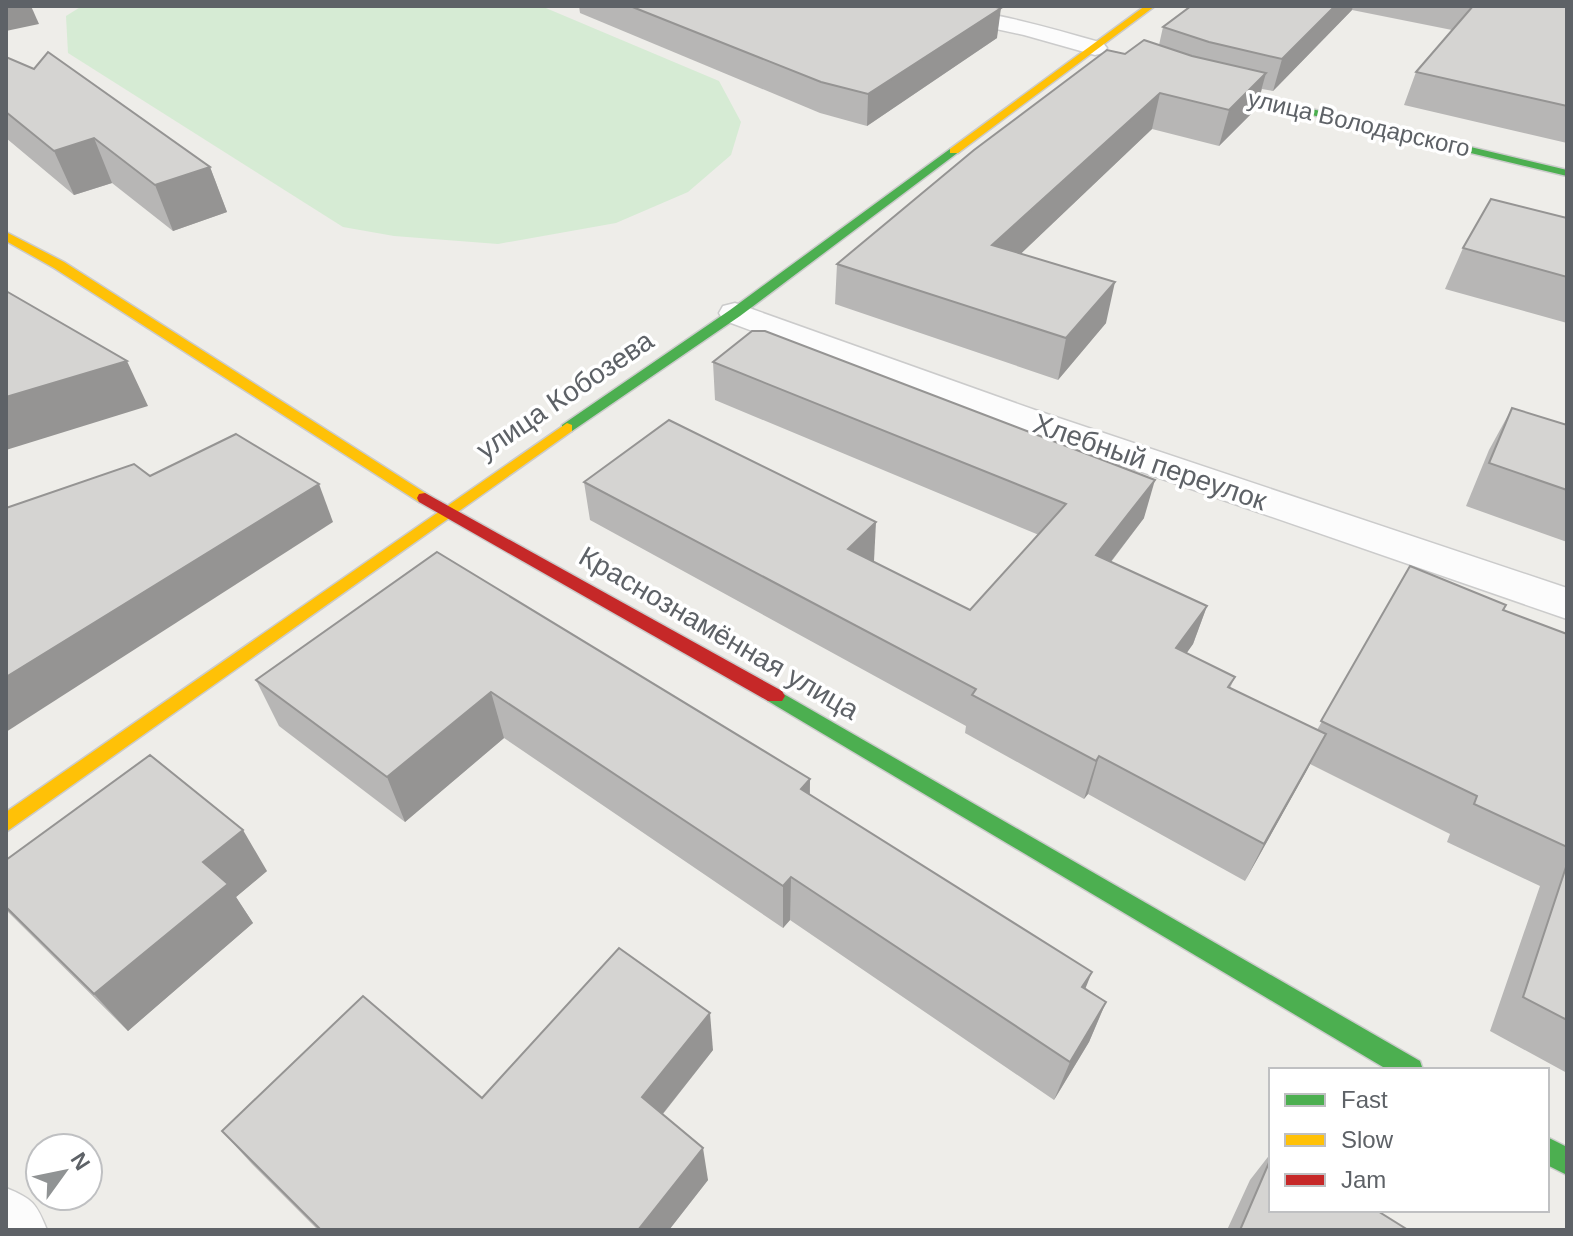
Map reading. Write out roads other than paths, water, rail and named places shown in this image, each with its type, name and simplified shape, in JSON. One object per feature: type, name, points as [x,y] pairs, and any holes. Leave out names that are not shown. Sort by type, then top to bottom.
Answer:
[{"type":"main road","name":"улица Кобозева","points":[[6,823],[446,511],[735,313],[1151,6]]},
{"type":"main road","points":[[1095,48],[1120,59]]},
{"type":"main road","name":"улица Володарского","points":[[1181,80],[1567,173]]},
{"type":"main road","name":"Краснознамённая улица","points":[[6,236],[59,265],[446,511],[724,666],[1408,1068]]},
{"type":"main road","points":[[1549,1151],[1567,1162]]},
{"type":"street","points":[[921,6],[1029,29],[1095,48]]},
{"type":"street","name":"Хлебный переулок","points":[[735,313],[1022,418],[1567,604]]},
{"type":"street","points":[[6,1221],[14,1230]]}]
